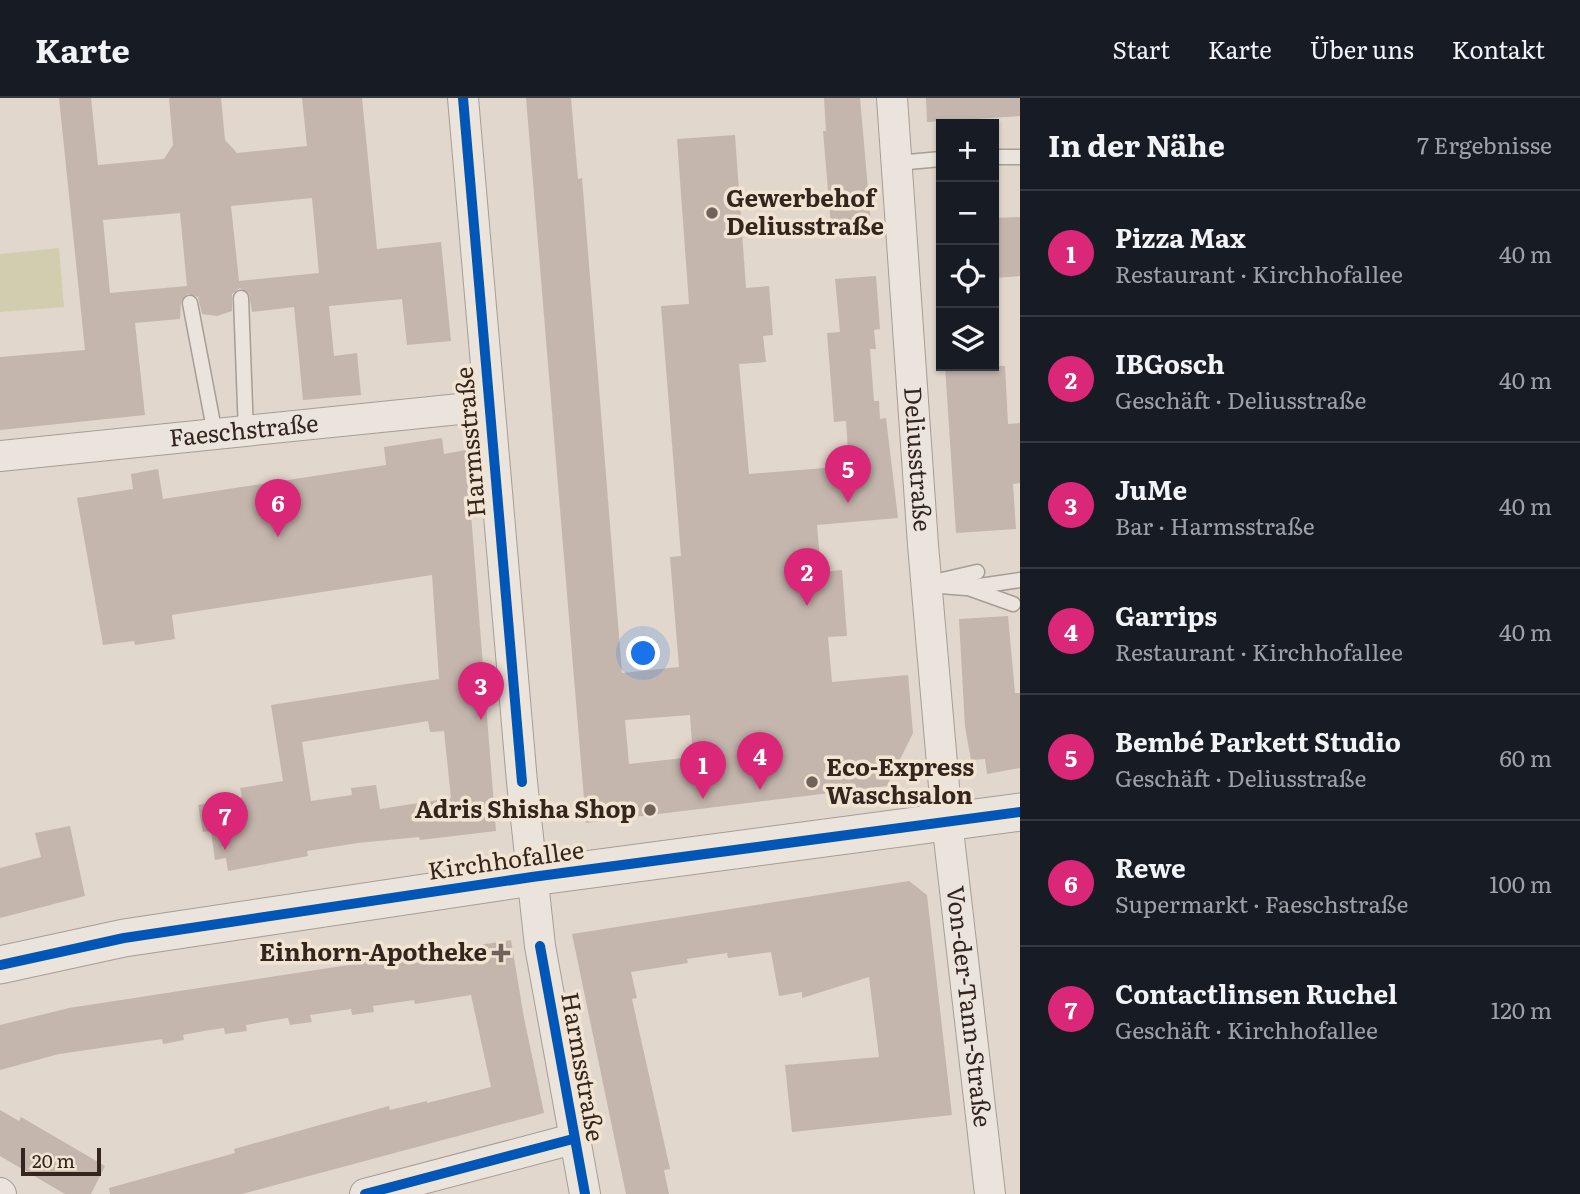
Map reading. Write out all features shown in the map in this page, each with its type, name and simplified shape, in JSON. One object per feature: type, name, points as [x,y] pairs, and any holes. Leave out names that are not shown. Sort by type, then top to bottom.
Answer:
[{"type":"street","name":"Harmsstraße","points":[[463,98],[532,877],[540,946],[585,1194]]},
{"type":"street","name":"Deliusstraße","points":[[892,98],[947,821]]},
{"type":"street","name":"Faeschstraße","points":[[0,456],[246,433],[489,406]]},
{"type":"street","name":"Kirchhofallee","points":[[0,965],[124,938],[532,877],[1020,812]]},
{"type":"street","name":"Von-der-Tann-Straße","points":[[947,821],[990,1194]]},
{"type":"street","points":[[365,1194],[573,1139]]},
{"type":"lane","points":[[999,158],[1020,157]]},
{"type":"lane","points":[[897,163],[936,159]]},
{"type":"lane","points":[[241,298],[246,433]]},
{"type":"lane","points":[[190,303],[215,434]]},
{"type":"lane","points":[[927,585],[977,572]]},
{"type":"lane","points":[[927,585],[966,588],[1020,580]]},
{"type":"lane","points":[[966,588],[1013,604]]},
{"type":"shaded area","points":[[59,248],[64,307],[0,312],[0,254]]},
{"type":"building","points":[[59,98],[91,98],[98,165],[164,159],[173,145],[169,98],[221,98],[225,140],[237,153],[307,146],[302,98],[362,98],[377,249],[441,242],[451,341],[407,345],[402,299],[329,306],[334,356],[357,353],[361,395],[303,400],[294,307],[252,312],[249,294],[240,288],[232,294],[232,311],[217,316],[202,314],[198,297],[188,294],[181,301],[180,319],[135,323],[145,415],[0,430],[0,357],[85,350]],"holes":[[[312,198],[319,273],[239,281],[231,206]],[[180,213],[187,286],[110,293],[103,220]]]},
{"type":"building","points":[[526,98],[571,98],[578,179],[582,178],[622,673],[679,667],[670,557],[681,556],[661,306],[689,304],[677,139],[735,135],[746,288],[769,286],[773,335],[763,336],[766,362],[739,364],[749,474],[849,466],[846,421],[834,422],[827,333],[840,332],[835,279],[876,276],[880,329],[874,330],[876,349],[870,349],[874,401],[879,401],[880,419],[886,418],[898,518],[817,525],[821,572],[842,570],[847,636],[828,637],[832,682],[908,675],[913,733],[887,786],[586,823]],"holes":[[[690,715],[693,757],[629,764],[625,720]]]},
{"type":"building","points":[[824,98],[860,98],[872,235],[832,238],[823,131],[826,131]]},
{"type":"building","points":[[926,98],[1020,98],[1020,116],[936,119],[936,121],[927,122]]},
{"type":"building","points":[[1020,217],[1020,276],[999,278],[999,218]]},
{"type":"building","points":[[999,366],[1005,366],[1008,424],[1020,423],[1020,483],[1013,484],[1016,529],[956,533],[945,371],[999,371]]},
{"type":"building","points":[[442,438],[444,454],[466,450],[496,831],[420,840],[419,837],[358,843],[307,851],[308,856],[228,871],[226,858],[215,860],[211,831],[203,832],[198,805],[242,797],[240,788],[283,781],[271,705],[439,679],[432,575],[172,615],[175,639],[135,645],[134,641],[103,645],[77,498],[133,489],[131,474],[158,469],[163,499],[386,465],[384,447]],"holes":[[[428,721],[430,732],[444,731],[451,798],[380,809],[376,785],[351,788],[352,795],[311,801],[302,742]]]},
{"type":"building","points":[[1008,616],[1015,693],[1020,693],[1020,768],[987,774],[985,759],[971,760],[965,727],[959,619]]},
{"type":"building","points":[[70,826],[85,896],[0,918],[0,868],[41,857],[35,833]]},
{"type":"building","points":[[909,881],[927,895],[952,1115],[792,1132],[785,1065],[879,1057],[869,977],[802,998],[802,992],[779,996],[771,952],[728,958],[727,953],[687,959],[688,963],[631,972],[637,998],[632,999],[670,1169],[664,1170],[669,1194],[626,1194],[572,934]]},
{"type":"building","points":[[511,940],[544,1113],[242,1194],[110,1194],[109,1188],[235,1153],[234,1149],[389,1106],[390,1110],[491,1087],[471,995],[415,1004],[414,1000],[373,1006],[374,1012],[352,1015],[351,1009],[310,1015],[312,1022],[290,1025],[288,1018],[268,1021],[246,1025],[247,1031],[225,1034],[224,1028],[204,1031],[183,1035],[184,1040],[163,1044],[162,1039],[59,1054],[0,1070],[0,1025],[69,1008]]},
{"type":"building","points":[[0,1110],[19,1121],[21,1117],[105,1166],[91,1194],[65,1194],[0,1156]]},
{"type":"cycle path","points":[[463,98],[522,782]]},
{"type":"cycle path","points":[[0,965],[124,938],[532,877],[1020,812]]},
{"type":"cycle path","points":[[540,946],[585,1194]]},
{"type":"cycle path","points":[[365,1194],[573,1139]]},
{"type":"place","name":"Gewerbehof Deliusstraße","points":[[712,213]]},
{"type":"place","name":"Bembé Parkett Studio","points":[[848,503]]},
{"type":"place","name":"Rewe","points":[[278,537]]},
{"type":"place","name":"IBGosch","points":[[807,606]]},
{"type":"place","name":"JuMe","points":[[481,720]]},
{"type":"place","name":"Eco-Express Waschsalon","points":[[812,782]]},
{"type":"place","name":"Garrips","points":[[760,790]]},
{"type":"place","name":"Pizza Max","points":[[703,799]]},
{"type":"place","name":"Adris Shisha Shop","points":[[650,810]]},
{"type":"place","name":"Contactlinsen Ruchel","points":[[225,850]]},
{"type":"place","name":"Einhorn-Apotheke","points":[[501,953]]}]
